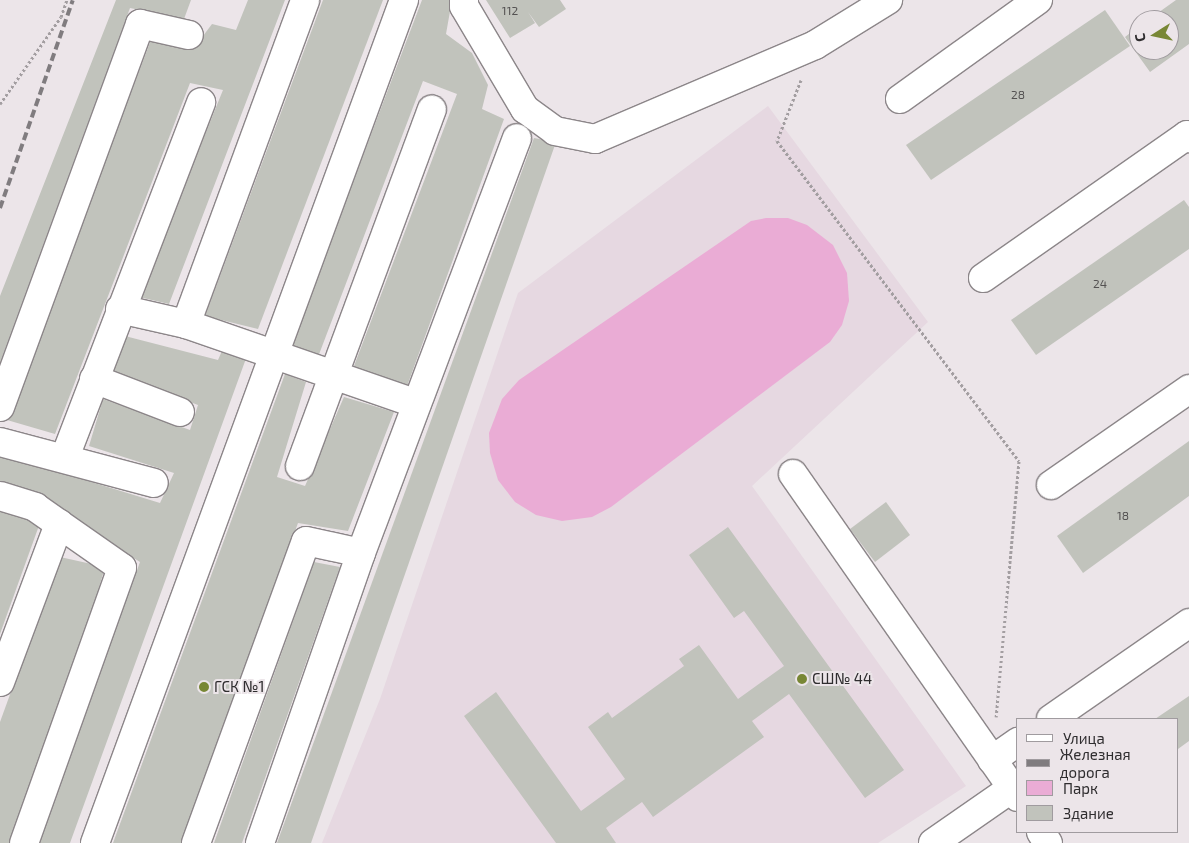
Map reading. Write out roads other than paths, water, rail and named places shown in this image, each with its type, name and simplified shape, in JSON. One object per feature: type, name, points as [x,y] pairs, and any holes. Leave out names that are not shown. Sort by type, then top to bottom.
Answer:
[{"type":"lane","points":[[186,324],[305,0]]},
{"type":"lane","points":[[95,843],[404,0]]},
{"type":"lane","points":[[464,0],[464,6],[525,109],[555,131],[595,139],[815,45],[888,0]]},
{"type":"lane","points":[[900,99],[1038,0]]},
{"type":"lane","points":[[0,408],[140,24],[189,35]]},
{"type":"lane","points":[[65,457],[120,309],[201,102]]},
{"type":"lane","points":[[300,466],[331,374],[432,110]]},
{"type":"lane","points":[[983,278],[1187,135],[1189,138]]},
{"type":"lane","points":[[260,843],[361,554],[517,138]]},
{"type":"lane","points":[[120,309],[186,324],[417,404]]},
{"type":"lane","points":[[94,380],[180,412]]},
{"type":"lane","points":[[1051,485],[1189,389]]},
{"type":"lane","points":[[0,442],[65,457],[154,483]]},
{"type":"lane","points":[[793,474],[1015,793],[933,843]]},
{"type":"lane","points":[[0,496],[35,507],[122,568],[24,843]]},
{"type":"lane","points":[[0,682],[59,524]]},
{"type":"lane","points":[[196,843],[306,541],[361,554]]},
{"type":"lane","points":[[1052,718],[1189,623]]},
{"type":"lane","points":[[992,760],[1016,743]]},
{"type":"railway","points":[[0,208],[73,0]]},
{"type":"place","name":"СШ№ 44","points":[[802,679]]},
{"type":"place","name":"ГСК №1","points":[[204,687]]}]
